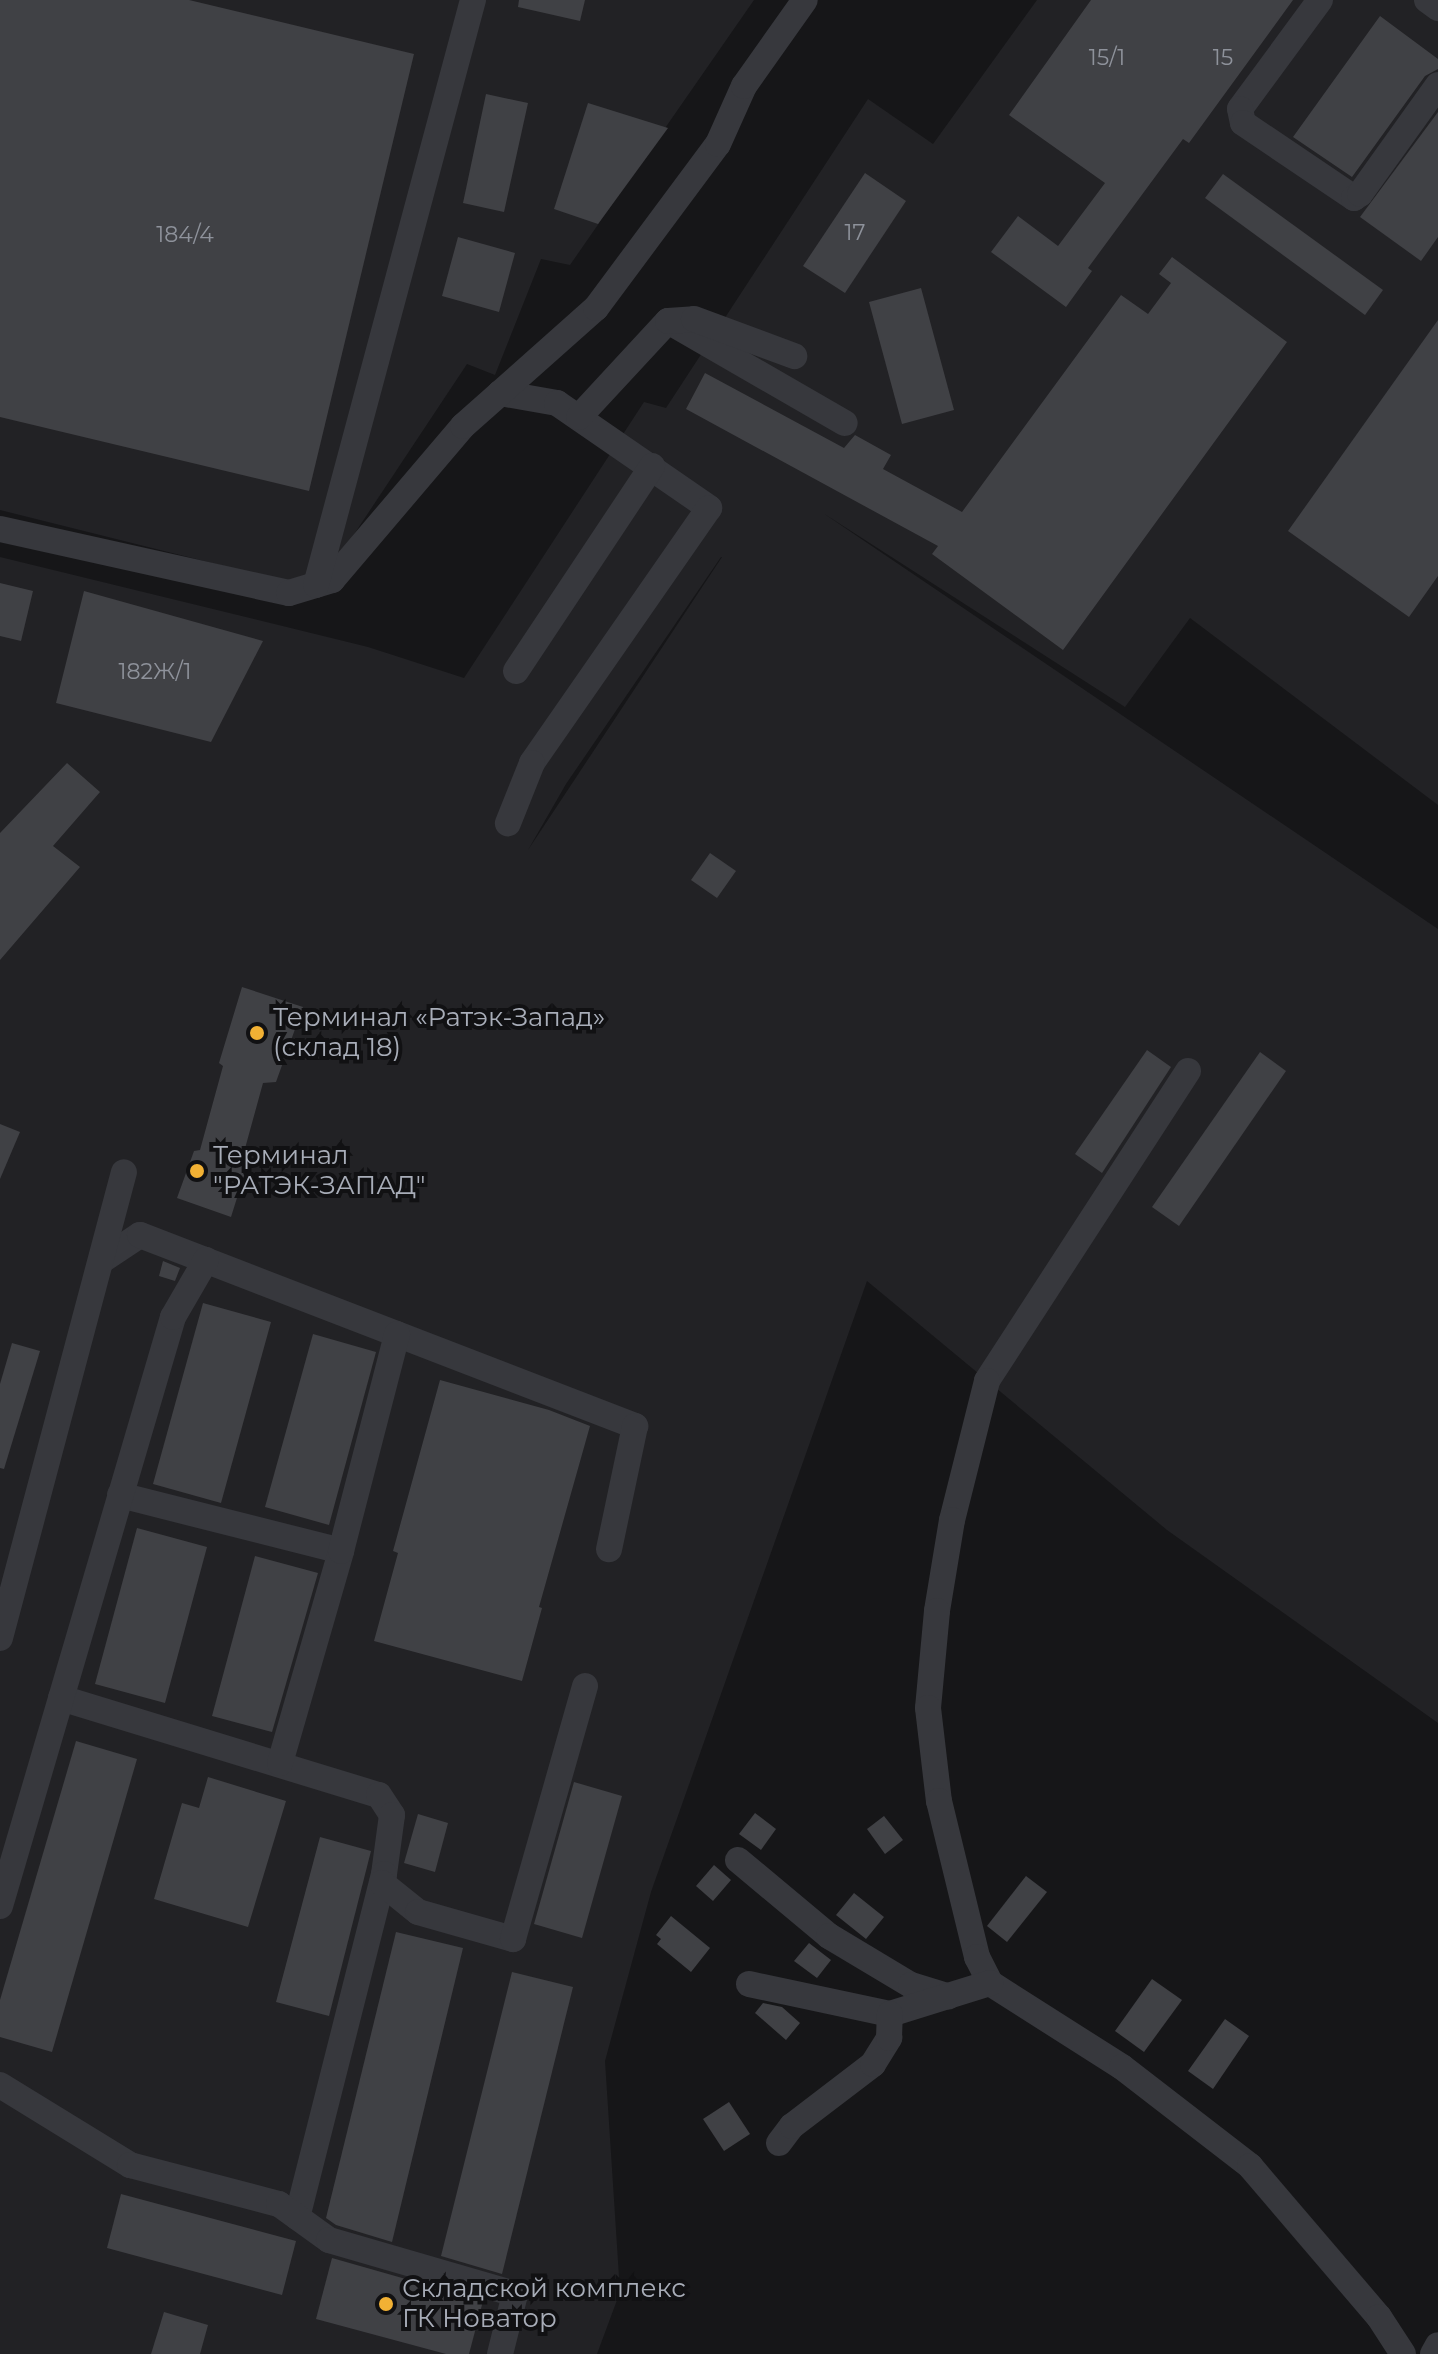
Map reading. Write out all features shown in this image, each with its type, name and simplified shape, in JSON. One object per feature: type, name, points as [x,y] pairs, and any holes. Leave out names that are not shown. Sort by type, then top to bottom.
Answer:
[{"type":"street","points":[[316,585],[473,0]]},
{"type":"street","points":[[0,529],[289,593],[332,580],[463,426],[596,308],[718,144],[744,86],[805,0]]},
{"type":"street","points":[[1320,0],[1240,109],[1243,123],[1354,198],[1360,194],[1438,85]]},
{"type":"street","points":[[1427,0],[1438,8]]},
{"type":"street","points":[[579,417],[668,321],[694,319],[794,356]]},
{"type":"street","points":[[668,321],[845,423]]},
{"type":"street","points":[[500,393],[551,400],[652,466],[709,508],[532,763],[508,823]]},
{"type":"street","points":[[516,671],[652,466]]},
{"type":"street","points":[[1188,1071],[987,1381],[952,1520],[937,1611],[928,1708],[939,1801],[977,1957],[990,1983],[1122,2067],[1250,2166],[1379,2317],[1403,2354]]},
{"type":"street","points":[[0,1638],[124,1172]]},
{"type":"street","points":[[101,1261],[140,1235],[635,1426],[609,1549]]},
{"type":"street","points":[[0,1906],[173,1317],[206,1260]]},
{"type":"street","points":[[280,1763],[341,1551],[397,1334]]},
{"type":"street","points":[[120,1495],[341,1551]]},
{"type":"street","points":[[382,1883],[418,1912],[513,1939],[585,1686]]},
{"type":"street","points":[[61,1698],[379,1795],[392,1815],[382,1883],[297,2217]]},
{"type":"street","points":[[738,1860],[829,1936],[911,1985],[948,1996]]},
{"type":"street","points":[[749,1984],[890,2014],[990,1983]]},
{"type":"street","points":[[779,2143],[792,2126],[873,2064],[889,2038],[890,2014]]},
{"type":"street","points":[[0,2085],[130,2165],[279,2204],[329,2240],[515,2294],[500,2354]]},
{"type":"street","points":[[1433,2354],[1438,2345]]},
{"type":"shaded area","points":[[0,0],[754,0],[570,265],[541,259],[495,375],[467,364],[331,569],[288,582],[0,510]]},
{"type":"shaded area","points":[[1037,0],[1438,0],[1438,805],[1190,618],[1125,707],[823,513],[1438,929],[1438,1723],[1167,1530],[867,1281],[651,1892],[605,2061],[620,2292],[597,2354],[0,2354],[0,557],[368,647],[464,678],[644,402],[666,408],[868,99],[933,144]],"holes":[[[722,557],[528,850],[566,784]]]},
{"type":"building","points":[[0,0],[189,0],[414,54],[309,491],[0,417]]},
{"type":"building","points":[[519,0],[585,0],[580,21],[518,7]]},
{"type":"building","points":[[1091,0],[1293,0],[1189,143],[1183,139],[1088,268],[1092,271],[1066,307],[991,252],[1018,216],[1058,246],[1105,183],[1009,115]]},
{"type":"building","points":[[1380,16],[1438,59],[1438,69],[1425,76],[1352,177],[1293,137]]},
{"type":"building","points":[[486,94],[528,103],[504,212],[463,203]]},
{"type":"building","points":[[588,103],[668,128],[598,224],[554,209]]},
{"type":"building","points":[[1438,112],[1438,237],[1421,261],[1360,217]]},
{"type":"building","points":[[865,173],[906,201],[845,293],[803,266]]},
{"type":"building","points":[[1223,174],[1383,290],[1365,315],[1205,198]]},
{"type":"building","points":[[458,237],[515,253],[499,312],[442,296]]},
{"type":"building","points":[[1172,257],[1287,342],[1063,650],[932,554],[938,546],[686,409],[705,373],[844,448],[855,435],[891,455],[883,469],[962,512],[1121,295],[1148,314],[1171,283],[1159,274]]},
{"type":"building","points":[[921,288],[954,410],[902,424],[869,302]]},
{"type":"building","points":[[1438,320],[1438,576],[1409,617],[1288,531]]},
{"type":"building","points":[[0,583],[33,591],[21,641],[0,636]]},
{"type":"building","points":[[84,591],[263,641],[211,742],[56,703]]},
{"type":"building","points":[[67,763],[100,792],[53,846],[80,867],[0,960],[0,833]]},
{"type":"building","points":[[710,853],[736,871],[717,898],[691,880]]},
{"type":"building","points":[[242,987],[303,1007],[276,1082],[263,1083],[241,1163],[247,1166],[231,1217],[177,1198],[194,1151],[200,1150],[223,1066],[219,1063]]},
{"type":"building","points":[[1147,1050],[1171,1067],[1102,1173],[1075,1154]]},
{"type":"building","points":[[1260,1052],[1286,1071],[1179,1226],[1152,1207]]},
{"type":"building","points":[[0,1124],[20,1132],[0,1179]]},
{"type":"building","points":[[163,1261],[180,1268],[175,1281],[159,1276]]},
{"type":"building","points":[[203,1303],[271,1322],[221,1503],[153,1484]]},
{"type":"building","points":[[313,1334],[376,1352],[329,1525],[265,1507]]},
{"type":"building","points":[[12,1343],[40,1351],[4,1469],[0,1468],[0,1384]]},
{"type":"building","points":[[440,1380],[549,1410],[590,1426],[539,1607],[542,1608],[522,1681],[374,1641],[398,1553],[393,1551]]},
{"type":"building","points":[[137,1528],[207,1547],[165,1703],[95,1684]]},
{"type":"building","points":[[255,1556],[318,1573],[272,1732],[212,1716]]},
{"type":"building","points":[[76,1741],[137,1759],[52,2052],[0,2037],[0,2000]]},
{"type":"building","points":[[208,1777],[286,1801],[248,1927],[154,1899],[182,1803],[199,1808]]},
{"type":"building","points":[[574,1782],[622,1796],[582,1938],[534,1924]]},
{"type":"building","points":[[755,1813],[776,1829],[761,1850],[739,1834]]},
{"type":"building","points":[[418,1814],[448,1823],[435,1872],[404,1863]]},
{"type":"building","points":[[884,1816],[903,1840],[885,1854],[867,1829]]},
{"type":"building","points":[[320,1837],[371,1851],[329,2016],[276,2002]]},
{"type":"building","points":[[714,1865],[731,1880],[713,1901],[696,1886]]},
{"type":"building","points":[[1026,1876],[1047,1892],[1007,1942],[987,1926]]},
{"type":"building","points":[[854,1893],[884,1917],[866,1939],[836,1915]]},
{"type":"building","points":[[671,1916],[710,1948],[691,1972],[657,1944],[661,1939],[656,1935]]},
{"type":"building","points":[[396,1932],[463,1948],[392,2242],[336,2225],[326,2218]]},
{"type":"building","points":[[809,1943],[831,1960],[817,1978],[794,1961]]},
{"type":"building","points":[[512,1972],[573,1987],[502,2274],[441,2256]]},
{"type":"building","points":[[1152,1979],[1182,2000],[1144,2052],[1115,2031]]},
{"type":"building","points":[[763,2003],[782,2007],[800,2023],[786,2040],[755,2013]]},
{"type":"building","points":[[1225,2019],[1249,2036],[1213,2089],[1188,2071]]},
{"type":"building","points":[[729,2102],[750,2134],[724,2151],[703,2119]]},
{"type":"building","points":[[121,2194],[296,2241],[282,2295],[107,2248]]},
{"type":"building","points":[[332,2258],[483,2301],[469,2354],[446,2354],[316,2319]]},
{"type":"building","points":[[164,2312],[208,2325],[200,2354],[151,2354]]},
{"type":"place","name":"Терминал «Ратэк-Запад» (склад 18)","points":[[257,1033]]},
{"type":"place","name":"Терминал \"РАТЭК-ЗАПАД\"","points":[[197,1171]]},
{"type":"place","name":"Складской комплекс ГК Новатор","points":[[386,2304]]}]
